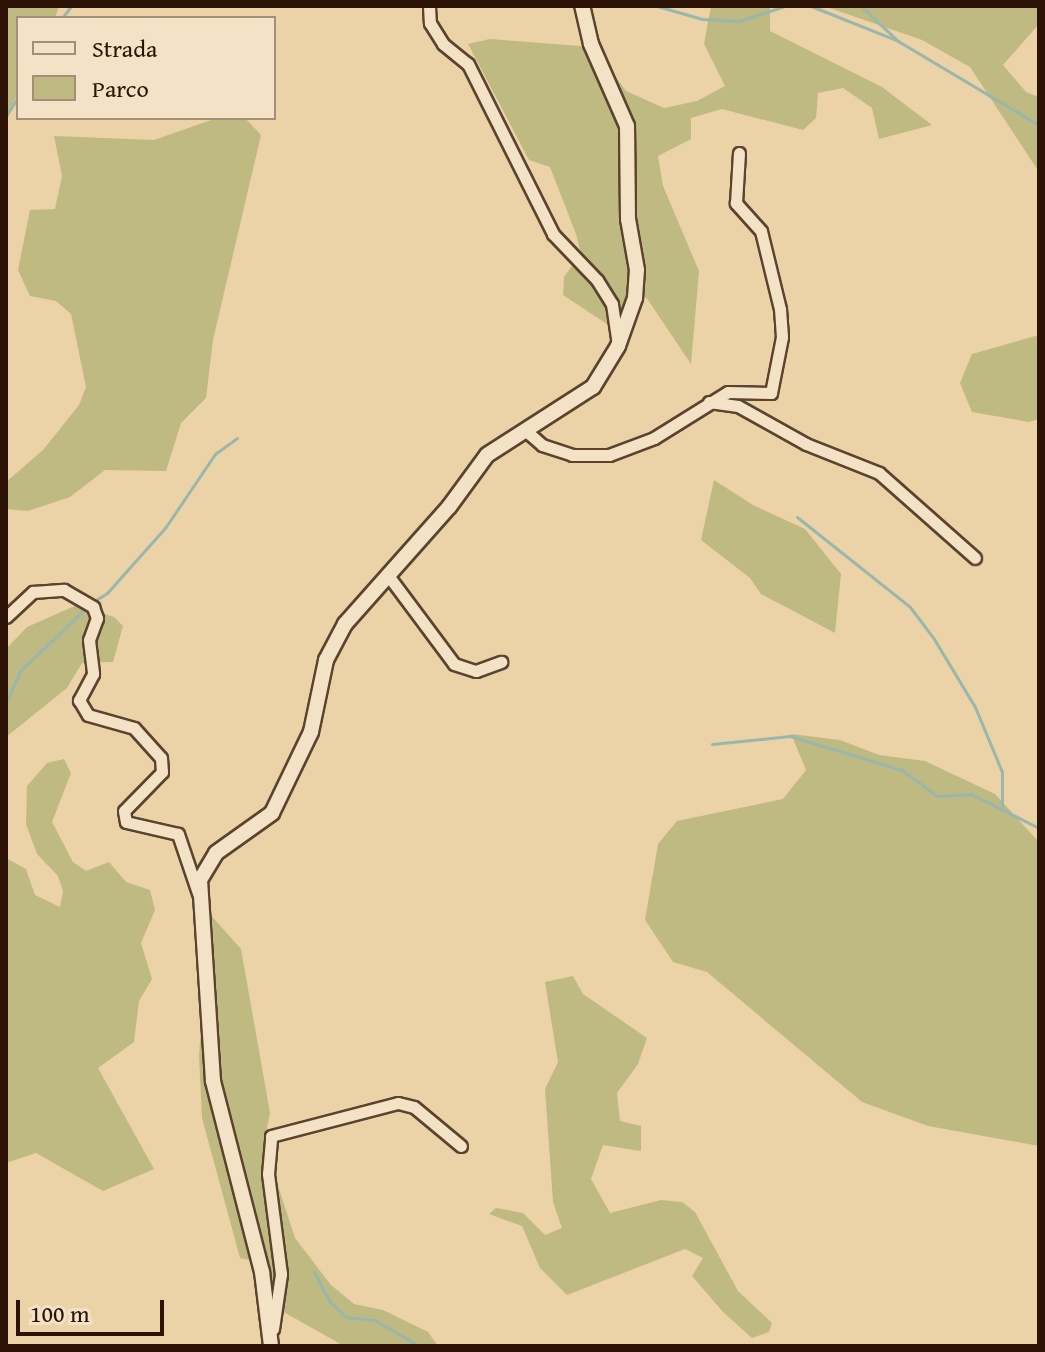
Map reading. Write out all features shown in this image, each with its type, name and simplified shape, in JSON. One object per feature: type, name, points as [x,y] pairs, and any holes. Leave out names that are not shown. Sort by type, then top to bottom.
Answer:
[{"type":"street","points":[[429,6],[430,23],[443,44],[468,64],[553,234],[597,280],[612,304],[618,346]]},
{"type":"street","points":[[198,893],[204,869],[216,853],[272,813],[311,732],[326,660],[345,624],[449,507],[487,455],[593,387],[618,346],[635,298],[637,270],[628,219],[627,126],[591,44],[582,6]]},
{"type":"street","points":[[525,430],[542,445],[572,455],[609,455],[654,438],[728,392],[771,393],[782,337],[761,231],[736,203],[739,153]]},
{"type":"street","points":[[709,402],[738,406],[806,444],[879,473],[975,558]]},
{"type":"street","points":[[387,574],[454,664],[476,671],[501,662]]},
{"type":"street","points":[[6,617],[33,592],[64,590],[93,607],[97,618],[89,640],[93,674],[79,700],[88,715],[134,728],[161,758],[162,772],[124,811],[126,822],[178,834],[198,893],[207,947],[213,1081],[262,1272],[271,1344]]},
{"type":"street","points":[[271,1344],[281,1274],[268,1174],[271,1136],[398,1103],[414,1107],[461,1146]]},
{"type":"green space","points":[[6,6],[59,6],[56,16],[16,16],[16,97],[6,117]]},
{"type":"green space","points":[[711,6],[770,6],[770,31],[882,87],[932,125],[879,139],[872,108],[843,88],[818,93],[816,118],[803,130],[722,109],[691,118],[691,139],[658,156],[663,186],[699,271],[691,364],[646,297],[625,336],[563,295],[564,277],[581,254],[576,234],[550,167],[529,160],[468,44],[490,39],[594,47],[626,91],[664,108],[697,101],[725,86],[704,44]]},
{"type":"green space","points":[[824,6],[1039,6],[1039,24],[1003,65],[1026,92],[1039,97],[1039,172],[970,67],[922,40]]},
{"type":"green space","points":[[211,120],[247,120],[261,135],[213,340],[206,398],[181,423],[166,471],[105,470],[70,497],[28,511],[6,509],[6,482],[43,450],[79,405],[86,387],[71,314],[56,301],[30,296],[18,270],[30,210],[55,209],[62,176],[54,136],[154,140]]},
{"type":"green space","points":[[1039,335],[1039,419],[1029,422],[972,412],[960,383],[972,354]]},
{"type":"green space","points":[[714,480],[753,505],[805,529],[841,574],[835,633],[761,594],[750,578],[701,540]]},
{"type":"green space","points":[[77,605],[114,617],[123,626],[113,662],[82,663],[67,688],[6,737],[6,649],[27,627]]},
{"type":"green space","points":[[791,734],[840,740],[879,755],[925,761],[995,794],[1039,842],[1039,1146],[928,1126],[862,1102],[707,972],[673,962],[645,920],[658,844],[677,821],[783,799],[806,770]]},
{"type":"green space","points":[[64,759],[71,773],[52,822],[73,862],[86,871],[109,862],[126,882],[150,890],[155,910],[141,943],[152,979],[139,1001],[134,1042],[98,1068],[154,1169],[103,1191],[36,1153],[6,1163],[6,858],[26,869],[35,895],[60,907],[63,891],[58,876],[37,854],[26,824],[27,786],[47,763]]},
{"type":"green space","points":[[209,913],[241,949],[270,1113],[264,1143],[295,1238],[331,1285],[354,1304],[383,1310],[428,1332],[438,1346],[344,1346],[273,1306],[263,1263],[240,1258],[202,1118],[199,1056]]},
{"type":"green space","points":[[573,976],[583,994],[647,1038],[638,1064],[617,1093],[620,1121],[641,1126],[641,1151],[603,1145],[591,1179],[610,1213],[661,1200],[682,1202],[695,1212],[738,1291],[772,1323],[769,1332],[752,1338],[723,1312],[692,1276],[703,1258],[685,1249],[567,1295],[540,1268],[522,1226],[489,1214],[496,1208],[523,1213],[545,1235],[562,1228],[553,1202],[545,1089],[558,1062],[545,982]]},
{"type":"waterway","points":[[64,16],[71,6]]},
{"type":"waterway","points":[[657,6],[702,19],[739,21],[785,6]]},
{"type":"waterway","points":[[811,6],[896,40]]},
{"type":"waterway","points":[[861,6],[898,41],[1039,125]]},
{"type":"waterway","points":[[6,116],[16,100]]},
{"type":"waterway","points":[[91,603],[107,593],[165,528],[215,454],[237,438]]},
{"type":"waterway","points":[[797,517],[910,607],[934,639],[975,707],[1002,772],[1002,807]]},
{"type":"waterway","points":[[6,703],[21,670],[86,608]]},
{"type":"waterway","points":[[712,744],[790,736],[902,770],[937,796],[971,794],[1039,828]]},
{"type":"waterway","points":[[314,1272],[330,1302],[346,1317],[375,1320],[419,1346]]}]
